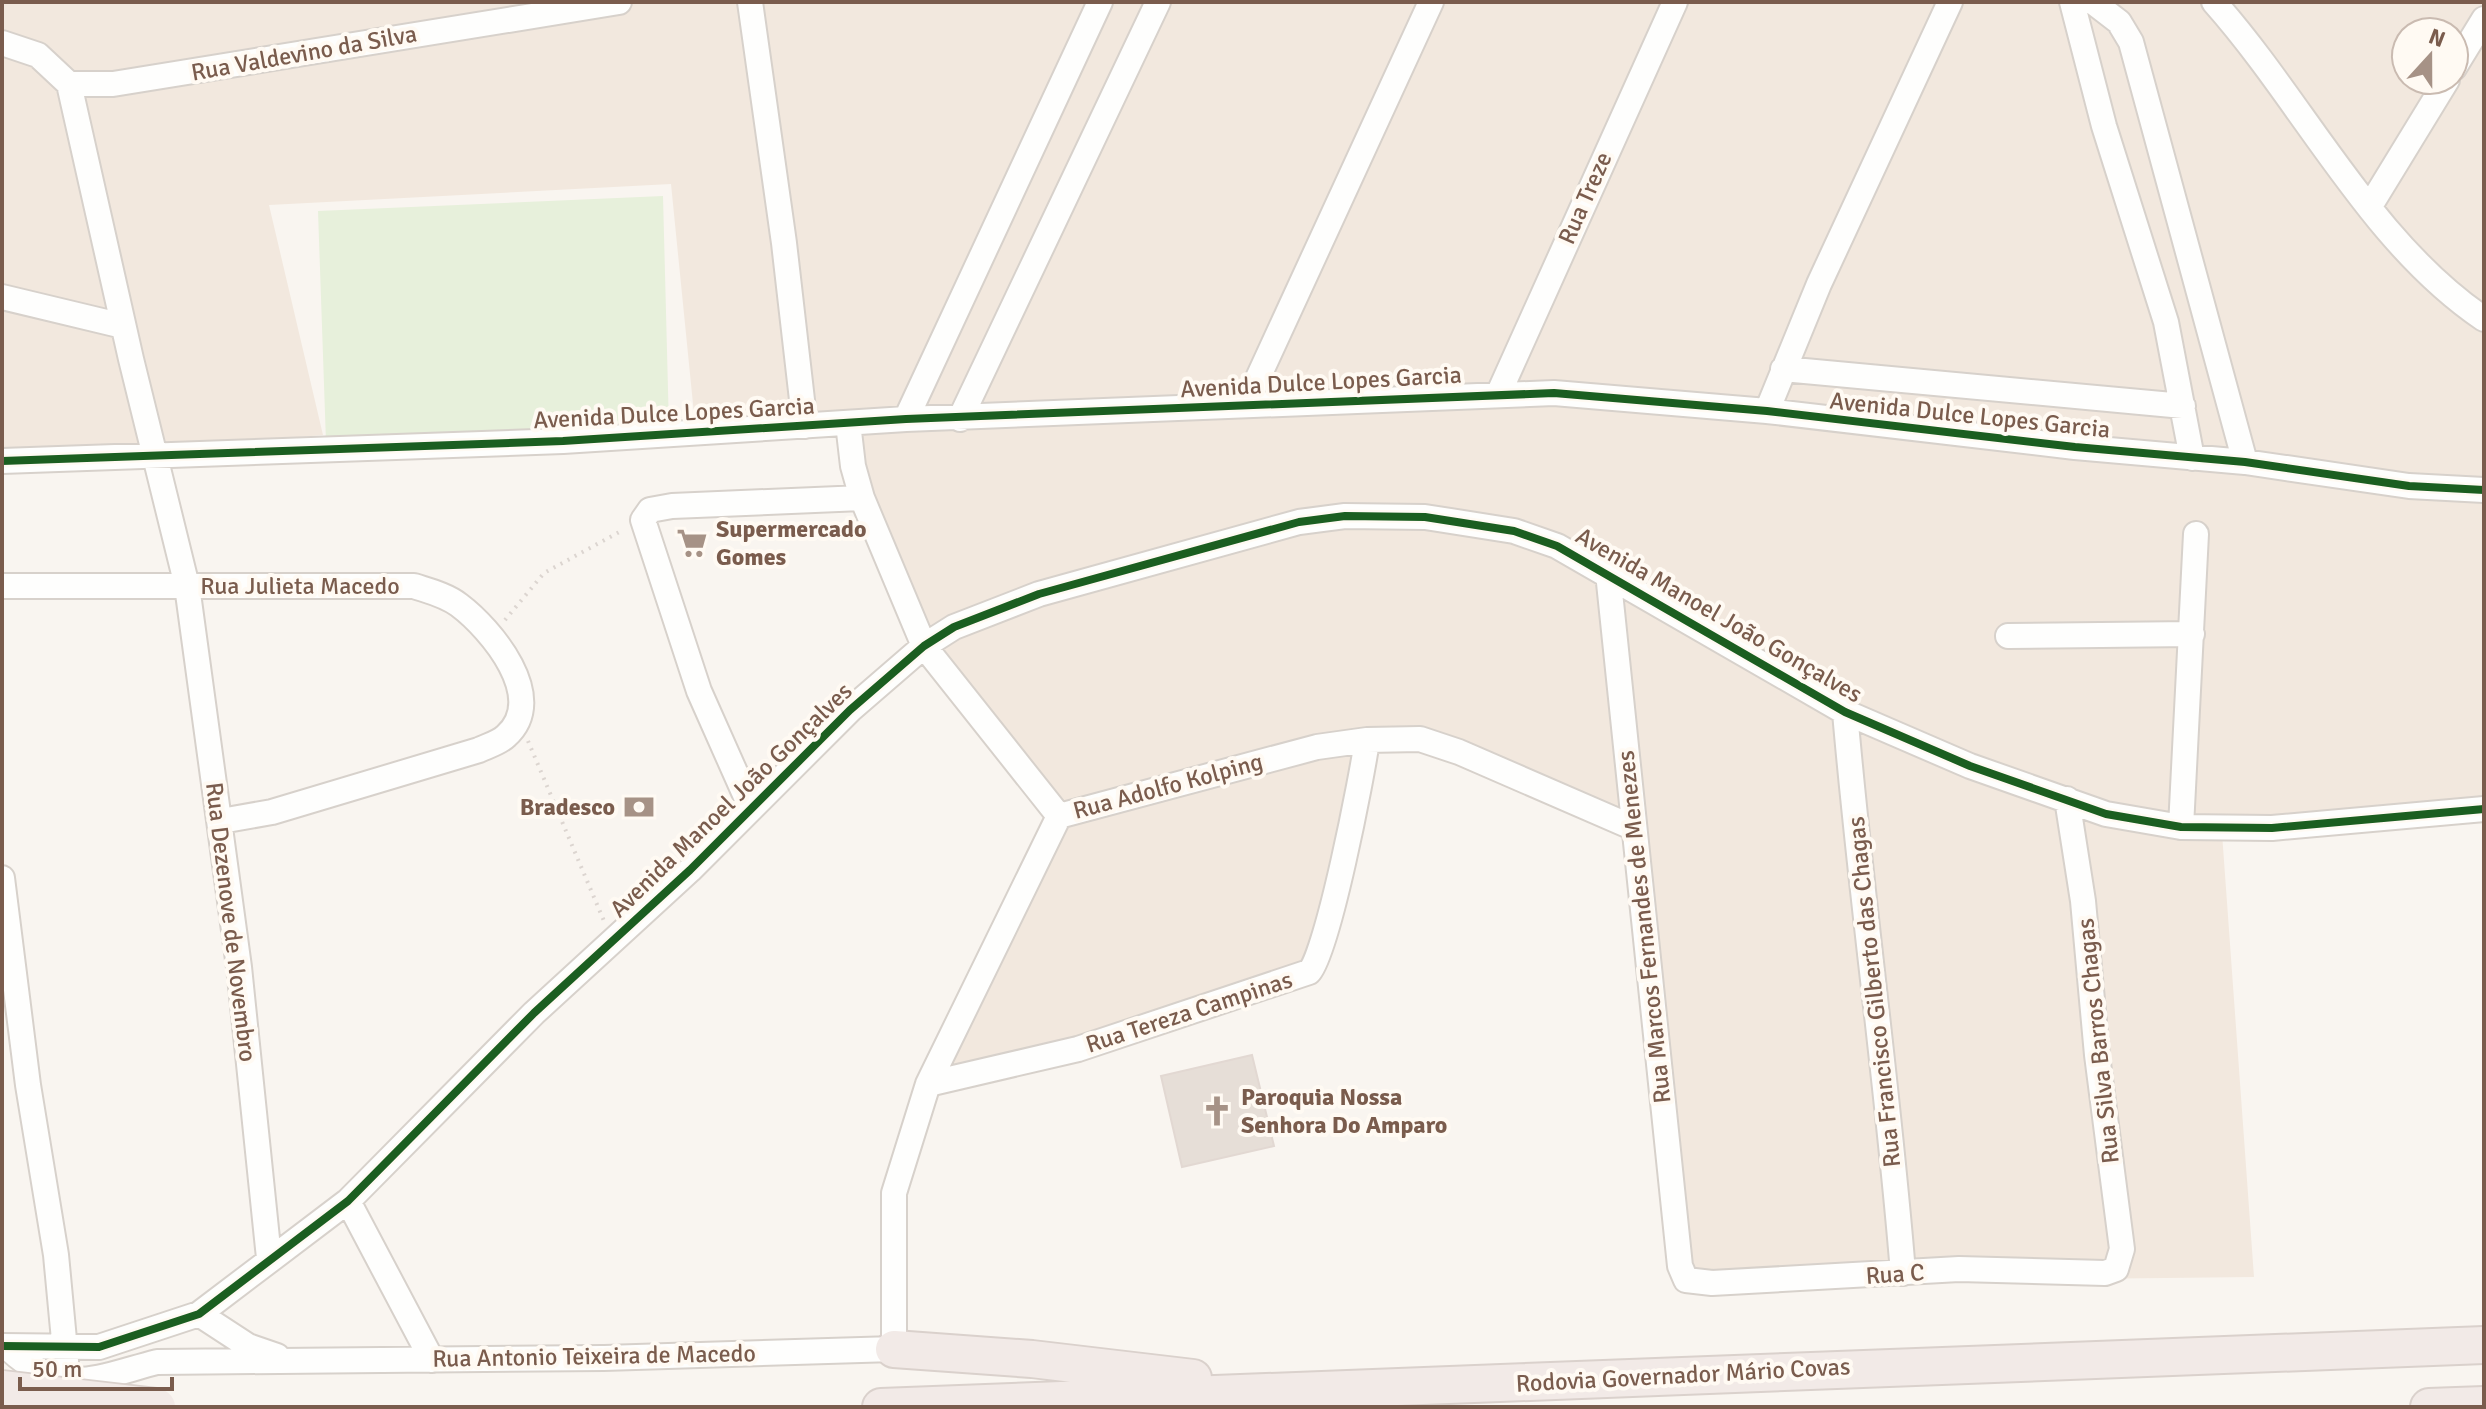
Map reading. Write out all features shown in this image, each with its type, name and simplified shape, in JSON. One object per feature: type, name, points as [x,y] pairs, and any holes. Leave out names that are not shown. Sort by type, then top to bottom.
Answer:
[{"type":"highway","name":"Rodovia Governador Mário Covas","points":[[881,1407],[2484,1345]]},
{"type":"highway","points":[[894,1349],[1032,1359],[1289,1391]]},
{"type":"highway","points":[[2,1389],[157,1407]]},
{"type":"highway","points":[[2429,1407],[2484,1405]]},
{"type":"street","name":"Rua Valdevino da Silva","points":[[69,84],[113,84],[183,74],[619,2]]},
{"type":"street","points":[[750,2],[780,213],[805,426]]},
{"type":"street","points":[[906,419],[1100,2]]},
{"type":"street","points":[[960,419],[1158,2]]},
{"type":"street","points":[[1246,404],[1299,294],[1361,148],[1431,2]]},
{"type":"street","name":"Rua Treze","points":[[1498,395],[1675,2]]},
{"type":"street","points":[[1767,411],[1819,284],[1950,2]]},
{"type":"street","points":[[2072,2],[2104,126],[2166,322],[2192,458]]},
{"type":"street","points":[[2093,2],[2119,22],[2131,42],[2245,462]]},
{"type":"street","points":[[2214,2],[2276,76],[2370,206],[2433,279],[2484,319]]},
{"type":"street","points":[[2470,42],[2484,19]]},
{"type":"street","points":[[2,43],[38,55],[69,84]]},
{"type":"street","name":"Rua Dezenove de Novembro","points":[[69,84],[123,326],[187,586],[221,821],[269,1258]]},
{"type":"street","points":[[2370,206],[2437,96]]},
{"type":"street","points":[[2,297],[123,326]]},
{"type":"street","points":[[1783,369],[2183,406]]},
{"type":"street","name":"Avenida Dulce Lopes Garcia","points":[[2,461],[155,453],[577,440],[906,419],[1554,393],[1767,411],[2245,462],[2409,486],[2484,490]]},
{"type":"street","points":[[848,423],[853,466],[862,498],[924,646],[1059,816]]},
{"type":"street","points":[[751,808],[699,691],[643,520],[650,510],[672,506],[862,498]]},
{"type":"street","name":"Avenida Manoel João Gonçalves","points":[[5,1346],[99,1347],[153,1332],[199,1314],[348,1201],[534,1013],[690,870],[850,710],[924,646],[954,627],[1039,594],[1244,535],[1345,516],[1425,517],[1502,529],[1557,546],[1845,712],[1970,766],[2106,814],[2181,827],[2272,828],[2484,809]]},
{"type":"street","points":[[2181,827],[2196,534]]},
{"type":"street","name":"Rua Marcos Fernandes de Menezes","points":[[1608,573],[1680,1266],[1686,1280]]},
{"type":"street","name":"Rua Julieta Macedo","points":[[2,586],[414,586],[459,605],[494,636]]},
{"type":"street","points":[[2008,636],[2192,634]]},
{"type":"street","points":[[221,821],[272,812],[479,750],[505,738],[518,716],[516,679],[494,636]]},
{"type":"street","name":"Rua Francisco Gilberto das Chagas","points":[[1845,712],[1903,1273]]},
{"type":"street","name":"Rua Adolfo Kolping","points":[[894,1349],[894,1193],[928,1084],[1059,816],[1317,747],[1367,740],[1420,739],[1437,743],[1634,828]]},
{"type":"street","name":"Rua Tereza Campinas","points":[[928,1084],[1078,1049],[1309,972],[1318,961],[1333,903],[1367,740]]},
{"type":"street","name":"Rua Silva Barros Chagas","points":[[2067,799],[2083,901],[2097,1055],[2122,1249],[2116,1269],[2105,1273]]},
{"type":"street","points":[[2,878],[28,1085],[68,1348],[61,1407]]},
{"type":"street","points":[[348,1201],[432,1360]]},
{"type":"street","name":"Rua C","points":[[1686,1280],[1712,1283],[2002,1268],[2105,1273]]},
{"type":"street","points":[[199,1314],[248,1346],[294,1360]]},
{"type":"street","points":[[391,1362],[411,1323]]},
{"type":"street","points":[[5,1346],[34,1369],[64,1378],[94,1381],[157,1362],[294,1360]]},
{"type":"street","points":[[93,1407],[99,1347]]},
{"type":"street","name":"Rua Antonio Teixeira de Macedo","points":[[294,1360],[391,1362],[894,1349]]},
{"type":"path","points":[[494,636],[544,573],[643,520]]},
{"type":"path","points":[[518,716],[612,940]]},
{"type":"shaded area","points":[[2,2],[2484,2],[2484,808],[2222,833],[2254,1277],[1904,1281],[1686,1292],[1632,840],[1418,736],[1365,742],[1313,977],[926,1092],[1063,819],[933,653],[859,488],[849,427],[696,434],[671,184],[269,205],[323,435],[173,448],[2,449]]},
{"type":"green space","points":[[663,196],[669,428],[326,442],[318,211]]},
{"type":"building","name":"Paroquia Nossa Senhora Do Amparo","points":[[1252,1055],[1274,1146],[1182,1167],[1161,1076]]},
{"type":"cycle path","points":[[2,461],[563,441],[906,419],[1554,393],[1767,411],[2075,447],[2245,462],[2409,486],[2484,490]]},
{"type":"cycle path","points":[[2,1346],[99,1347],[199,1314],[348,1201],[534,1013],[690,870],[850,710],[924,646],[954,627],[1039,594],[1299,522],[1345,516],[1425,517],[1514,531],[1557,546],[1845,712],[1970,766],[2106,814],[2181,827],[2272,828],[2484,809]]},
{"type":"place","name":"Supermercado Gomes","points":[[692,543]]},
{"type":"place","name":"Bradesco","points":[[639,807]]},
{"type":"place","name":"Paroquia Nossa Senhora Do Amparo","points":[[1217,1111]]}]
